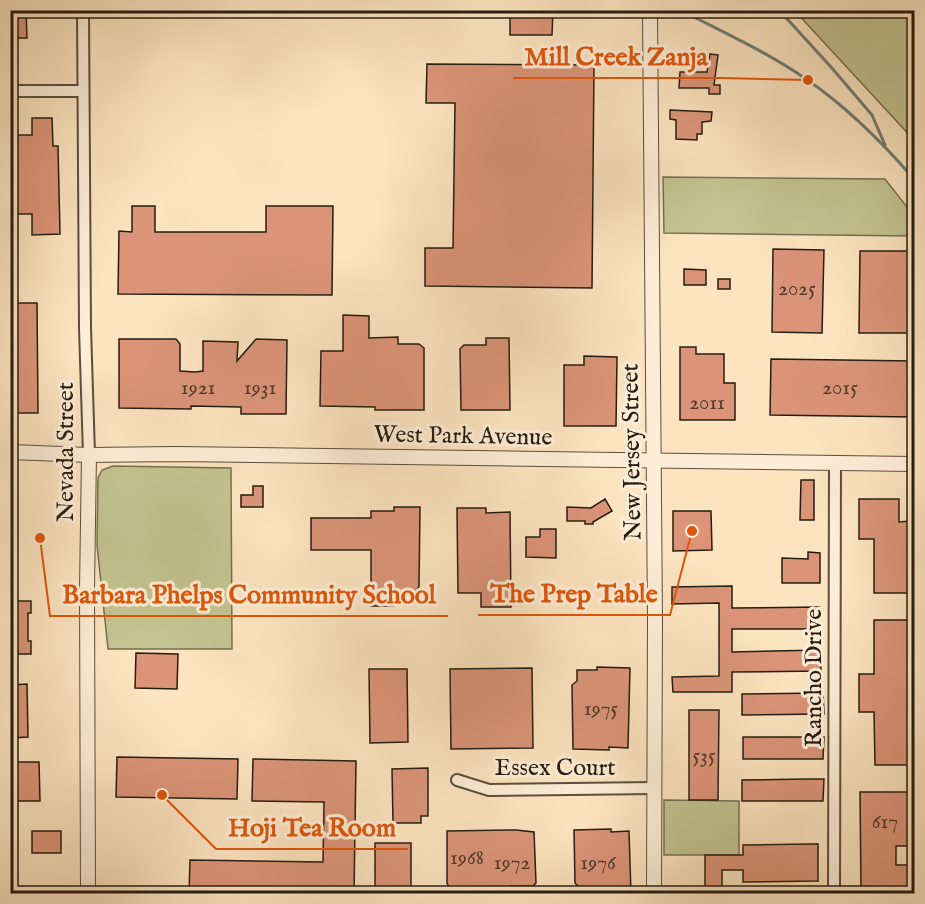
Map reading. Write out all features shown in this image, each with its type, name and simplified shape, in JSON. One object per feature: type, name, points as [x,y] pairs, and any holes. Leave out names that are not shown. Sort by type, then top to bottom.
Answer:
[{"type":"street","name":"Nevada Street","points":[[83,10],[89,455],[88,894]]},
{"type":"street","name":"New Jersey Street","points":[[650,11],[654,462],[654,894]]},
{"type":"street","points":[[10,91],[83,91]]},
{"type":"street","name":"West Park Avenue","points":[[10,452],[89,455],[915,464]]},
{"type":"street","name":"Rancho Drive","points":[[834,894],[835,462]]},
{"type":"street","name":"Essex Court","points":[[457,780],[489,790],[654,788]]},
{"type":"green space","points":[[795,11],[914,11],[914,140]]},
{"type":"green space","points":[[663,177],[885,179],[914,216],[914,236],[664,233]]},
{"type":"green space","points":[[113,466],[231,468],[232,649],[108,649],[97,545],[98,478],[102,470]]},
{"type":"green space","points":[[664,800],[739,801],[739,855],[664,855]]},
{"type":"building","points":[[10,10],[26,10],[27,38],[10,38]]},
{"type":"building","points":[[510,10],[553,10],[552,35],[510,35]]},
{"type":"building","points":[[710,54],[718,55],[714,85],[720,85],[720,94],[709,94],[709,88],[679,88],[680,72],[707,72]]},
{"type":"building","points":[[427,64],[594,65],[592,288],[425,286],[425,248],[453,248],[455,103],[426,103]]},
{"type":"building","points":[[670,110],[712,112],[711,121],[702,122],[702,134],[697,134],[697,140],[676,139],[676,120],[670,119]]},
{"type":"building","points":[[32,118],[52,118],[53,146],[58,146],[60,234],[32,235],[32,214],[10,214],[10,135],[32,135]]},
{"type":"building","points":[[132,206],[155,206],[155,232],[266,232],[266,206],[333,206],[332,295],[118,294],[119,231],[132,232]]},
{"type":"building","points":[[773,249],[824,250],[822,333],[772,332]]},
{"type":"building","points":[[860,251],[909,251],[909,333],[859,333]]},
{"type":"building","points":[[684,269],[706,270],[706,285],[684,285]]},
{"type":"building","points":[[718,279],[730,279],[730,289],[718,289]]},
{"type":"building","points":[[10,303],[37,303],[38,413],[10,413]]},
{"type":"building","points":[[343,315],[369,316],[369,338],[398,337],[398,344],[419,344],[424,348],[424,410],[375,410],[375,407],[320,406],[321,351],[343,351]]},
{"type":"building","points":[[486,338],[509,338],[510,410],[461,410],[460,349],[464,345],[486,345]]},
{"type":"building","points":[[119,339],[176,339],[180,344],[180,371],[195,372],[203,371],[203,341],[238,342],[237,361],[256,339],[287,340],[286,414],[241,414],[241,407],[119,408]]},
{"type":"building","points":[[680,347],[696,347],[696,354],[724,354],[724,383],[735,383],[735,420],[680,420]]},
{"type":"building","points":[[584,356],[617,357],[616,426],[564,426],[564,365],[584,365]]},
{"type":"building","points":[[771,359],[913,361],[912,417],[770,415]]},
{"type":"building","points":[[801,480],[814,480],[814,520],[800,520]]},
{"type":"building","points":[[253,486],[263,486],[263,507],[241,507],[241,495],[253,495]]},
{"type":"building","points":[[605,499],[612,511],[593,524],[585,524],[585,521],[567,521],[567,507],[591,508]]},
{"type":"building","points":[[859,499],[899,499],[899,522],[910,521],[910,593],[874,593],[874,539],[859,539]]},
{"type":"building","points":[[394,507],[420,507],[419,587],[412,594],[393,594],[393,606],[371,606],[371,550],[311,550],[311,518],[371,518],[371,511],[394,511]]},
{"type":"building","points":[[457,508],[486,508],[486,513],[510,512],[511,607],[481,607],[481,593],[458,593]]},
{"type":"building","points":[[673,511],[711,511],[712,550],[673,551]]},
{"type":"building","points":[[540,529],[556,529],[556,558],[526,557],[526,537],[540,537]]},
{"type":"building","points":[[808,552],[820,553],[820,583],[782,583],[782,558],[808,559]]},
{"type":"building","points":[[732,586],[732,608],[819,607],[819,629],[732,629],[732,652],[820,650],[821,671],[732,672],[732,692],[673,692],[672,677],[719,676],[719,603],[672,604],[672,587]]},
{"type":"building","points":[[10,601],[31,601],[31,613],[28,613],[28,641],[31,641],[31,654],[18,654],[18,651],[10,651]]},
{"type":"building","points":[[874,620],[911,620],[911,765],[875,765],[874,712],[859,712],[859,674],[874,674]]},
{"type":"building","points":[[136,653],[178,654],[177,689],[135,688]]},
{"type":"building","points":[[597,667],[630,668],[628,748],[573,749],[572,685],[577,681],[577,670],[597,670]]},
{"type":"building","points":[[532,668],[533,748],[451,749],[450,669]]},
{"type":"building","points":[[369,669],[407,669],[408,742],[370,743]]},
{"type":"building","points":[[27,684],[28,737],[10,738],[10,685]]},
{"type":"building","points":[[823,693],[824,714],[742,715],[742,694]]},
{"type":"building","points":[[689,710],[719,710],[718,800],[689,800]]},
{"type":"building","points":[[743,737],[824,737],[823,759],[743,759]]},
{"type":"building","points":[[117,757],[238,759],[237,799],[116,797]]},
{"type":"building","points":[[253,759],[356,761],[354,894],[189,894],[190,860],[323,862],[324,802],[252,801]]},
{"type":"building","points":[[10,762],[39,762],[40,801],[10,801]]},
{"type":"building","points":[[428,768],[428,816],[421,816],[421,823],[393,823],[392,769]]},
{"type":"building","points":[[824,779],[823,801],[742,801],[742,780]]},
{"type":"building","points":[[860,792],[907,792],[911,796],[911,846],[896,846],[896,865],[911,865],[911,894],[880,894],[881,888],[861,888]]},
{"type":"building","points":[[611,829],[611,832],[629,831],[631,894],[580,894],[580,888],[575,883],[574,830]]},
{"type":"building","points":[[32,831],[61,831],[61,853],[32,853]]},
{"type":"building","points":[[447,831],[534,832],[536,883],[533,886],[511,886],[511,894],[473,894],[473,887],[449,887],[447,883]]},
{"type":"building","points":[[375,843],[411,843],[411,891],[409,894],[375,894]]},
{"type":"building","points":[[818,844],[818,881],[743,882],[743,870],[722,870],[722,894],[705,894],[705,855],[743,855],[743,845]]},
{"type":"waterway","points":[[680,10],[760,51],[821,90],[863,126],[914,179]]},
{"type":"waterway","points":[[779,10],[872,115],[885,145]]},
{"type":"place","name":"Mill Creek Zanja","points":[[808,80]]},
{"type":"place","name":"The Prep Table","points":[[692,531]]},
{"type":"place","name":"Barbara Phelps Community School","points":[[40,538]]},
{"type":"place","name":"Hoji Tea Room","points":[[162,795]]}]
